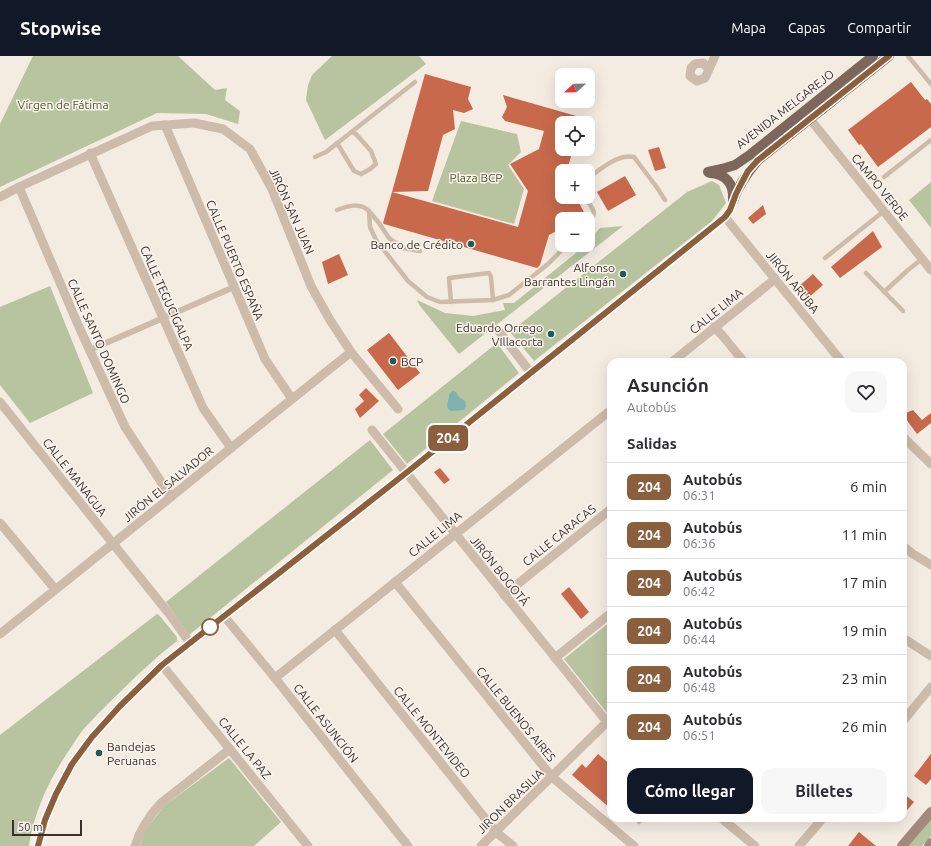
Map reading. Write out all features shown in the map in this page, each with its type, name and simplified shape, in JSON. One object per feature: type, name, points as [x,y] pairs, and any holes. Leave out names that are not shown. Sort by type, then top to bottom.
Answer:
[{"type":"main road","name":"AVENIDA MELGAREJO","points":[[873,56],[751,154],[735,165],[708,172],[725,178],[730,184],[733,193],[733,201],[748,171],[758,160],[889,56]]},
{"type":"main road","points":[[902,846],[931,812]]},
{"type":"street","points":[[709,69],[715,56]]},
{"type":"street","name":"CAMPO VERDE","points":[[810,119],[931,270]]},
{"type":"street","name":"JIRÓN SAN JUAN","points":[[0,198],[19,187],[90,153],[152,126],[194,123],[224,130],[250,150],[272,189],[311,286],[330,320],[351,352],[398,409]]},
{"type":"street","name":"CALLE PUERTO ESPAÑA","points":[[165,125],[265,359],[292,399]]},
{"type":"street","name":"CALLE TEGUCIGALPA","points":[[90,153],[203,408],[231,448]]},
{"type":"street","name":"CALLE SANTO DOMINGO","points":[[19,187],[125,427],[171,497]]},
{"type":"street","name":"JIRÓN ARUBA","points":[[725,217],[839,358]]},
{"type":"street","name":"CALLE LIMA","points":[[677,358],[775,279]]},
{"type":"street","points":[[90,350],[234,287]]},
{"type":"street","points":[[714,327],[741,358]]},
{"type":"street","points":[[498,330],[531,373]]},
{"type":"street","name":"JIRÓN EL SALVADOR","points":[[0,634],[351,352]]},
{"type":"street","name":"CALLE MANAGUA","points":[[0,402],[170,615],[190,643]]},
{"type":"street","name":"CALLE LIMA","points":[[275,678],[607,413]]},
{"type":"street","name":"JIRÓN BOGOTÁ","points":[[372,430],[607,722]]},
{"type":"street","points":[[907,441],[931,464]]},
{"type":"street","name":"CALLE CARACAS","points":[[504,595],[607,512]]},
{"type":"street","points":[[0,523],[55,589]]},
{"type":"street","points":[[907,549],[931,565]]},
{"type":"street","name":"CALLE BUENOS AIRES","points":[[395,582],[552,777],[634,846]]},
{"type":"street","name":"CALLE ASUNCIÓN","points":[[224,616],[408,846]]},
{"type":"street","points":[[555,658],[607,616]]},
{"type":"street","name":"CALLE MONTEVIDEO","points":[[335,630],[496,832],[513,846]]},
{"type":"street","points":[[907,641],[931,656]]},
{"type":"street","name":"CALLE LA PAZ","points":[[162,665],[308,846]]},
{"type":"street","points":[[907,716],[931,686]]},
{"type":"street","name":"JIRON BRASILIA","points":[[481,846],[607,726]]},
{"type":"street","points":[[135,846],[145,825],[161,803],[230,749]]},
{"type":"street","points":[[727,822],[755,846]]},
{"type":"street","points":[[799,846],[819,822]]},
{"type":"lane","points":[[908,56],[931,84]]},
{"type":"lane","points":[[315,157],[326,152],[415,82]]},
{"type":"lane","points":[[337,143],[354,171],[361,174],[370,169],[376,164],[371,151],[356,134],[352,132]]},
{"type":"lane","points":[[884,177],[931,140]]},
{"type":"lane","points":[[595,173],[618,158],[628,156],[634,157],[665,200]]},
{"type":"lane","points":[[337,210],[348,206],[359,206],[366,208],[389,238],[403,248],[420,251]]},
{"type":"lane","points":[[369,211],[370,227],[376,240],[408,281],[428,297],[440,302],[494,300],[510,295],[548,264],[560,252]]},
{"type":"lane","points":[[824,258],[884,211]]},
{"type":"lane","points":[[884,292],[922,259]]},
{"type":"lane","points":[[452,302],[449,278],[489,273],[491,277],[494,300]]},
{"type":"lane","points":[[866,273],[903,311]]},
{"type":"green space","name":"Vírgen de Fátima","points":[[33,56],[178,56],[215,90],[227,88],[225,100],[240,111],[238,124],[206,114],[157,113],[0,187],[0,124]]},
{"type":"green space","points":[[332,56],[419,56],[426,64],[325,140],[306,100],[308,85],[312,75]]},
{"type":"green space","name":"Plaza BCP","points":[[461,121],[517,134],[521,152],[508,165],[524,189],[514,224],[432,201]]},
{"type":"green space","points":[[712,181],[719,185],[726,203],[712,221],[534,361],[510,332],[687,192]]},
{"type":"green space","points":[[931,182],[931,228],[909,200]]},
{"type":"green space","points":[[623,226],[595,248],[595,233],[600,228]]},
{"type":"green space","points":[[590,252],[459,354],[420,306],[417,300],[445,313],[473,316],[505,310],[503,303],[514,303],[576,253]]},
{"type":"green space","points":[[50,286],[93,393],[30,423],[0,385],[0,307]]},
{"type":"green space","points":[[497,343],[519,373],[407,464],[383,434]]},
{"type":"green space","points":[[370,440],[393,470],[189,635],[166,602]]},
{"type":"green space","points":[[157,614],[177,637],[177,641],[139,673],[82,731],[54,774],[47,788],[35,820],[29,846],[0,846],[0,735]]},
{"type":"green space","points":[[607,624],[607,713],[564,659]]},
{"type":"green space","points":[[229,758],[281,822],[254,846],[140,846],[145,831],[164,806]]},
{"type":"green space","points":[[931,818],[931,836],[922,846],[908,846]]},
{"type":"water","points":[[452,391],[456,392],[459,397],[465,401],[466,406],[464,410],[451,411],[448,408],[447,404],[449,395]]},
{"type":"building","points":[[425,74],[471,87],[468,99],[473,109],[464,113],[453,110],[455,129],[443,135],[428,191],[392,192]]},
{"type":"building","points":[[911,82],[925,100],[927,99],[931,104],[931,127],[878,167],[861,144],[859,145],[848,130]]},
{"type":"building","points":[[503,95],[576,116],[555,116],[555,156],[571,156],[569,164],[555,164],[555,204],[580,204],[584,212],[555,212],[555,232],[549,235],[540,265],[537,268],[383,223],[392,192],[518,227],[528,191],[510,164],[539,149],[544,131],[505,121],[502,117],[507,107]]},
{"type":"building","points":[[659,147],[666,168],[655,171],[648,150]]},
{"type":"building","points":[[625,176],[636,195],[608,211],[597,192]]},
{"type":"building","points":[[763,205],[766,214],[753,224],[748,218]]},
{"type":"building","points":[[873,231],[882,247],[840,278],[831,267]]},
{"type":"building","points":[[339,254],[348,275],[328,284],[322,262]]},
{"type":"building","points":[[813,274],[823,285],[808,298],[798,287]]},
{"type":"building","name":"BCP","points":[[389,333],[420,373],[398,390],[367,350]]},
{"type":"building","points":[[366,388],[379,401],[360,418],[355,409],[364,401],[359,395]]},
{"type":"building","points":[[913,410],[922,420],[931,413],[931,423],[917,434],[907,420],[907,412]]},
{"type":"building","points":[[440,468],[450,480],[444,484],[434,472]]},
{"type":"building","points":[[569,587],[589,612],[581,619],[561,594]]},
{"type":"building","points":[[598,754],[607,762],[607,806],[572,775],[582,764],[586,768]]},
{"type":"building","points":[[931,754],[931,779],[926,785],[914,776]]},
{"type":"building","points":[[907,796],[914,802],[907,810]]},
{"type":"building","points":[[859,832],[876,846],[848,846]]},
{"type":"bus line","name":"204","points":[[38,846],[45,820],[56,794],[72,764],[92,737],[120,706],[162,665],[406,473],[725,217],[730,210],[736,194],[748,171],[758,160],[889,56]]},
{"type":"place","name":"Banco de Crédito","points":[[471,244]]},
{"type":"place","name":"Alfonso Barrantes Lingán","points":[[623,274]]},
{"type":"place","name":"Eduardo Orrego VIllacorta","points":[[551,334]]},
{"type":"place","name":"BCP","points":[[393,361]]},
{"type":"place","name":"Bandejas Peruanas","points":[[99,753]]}]
